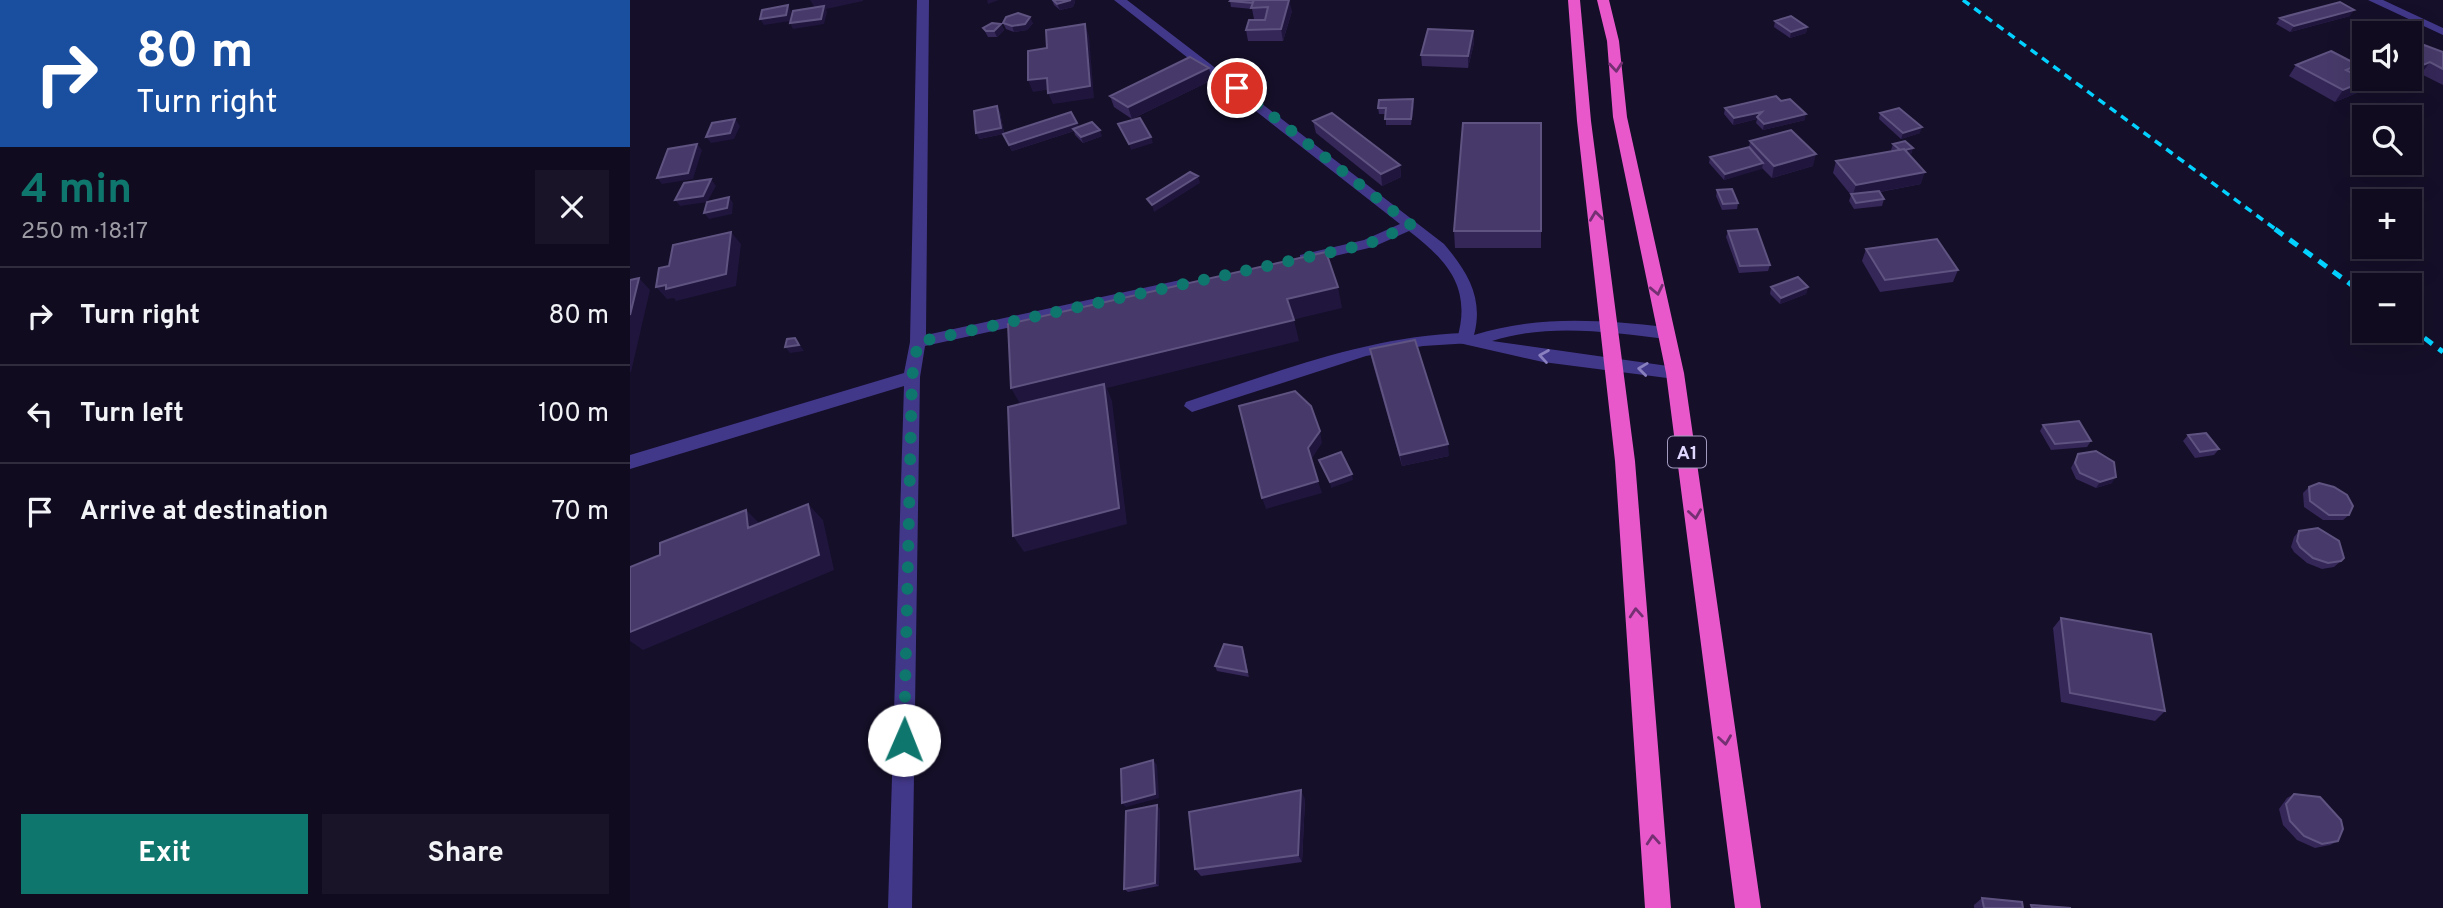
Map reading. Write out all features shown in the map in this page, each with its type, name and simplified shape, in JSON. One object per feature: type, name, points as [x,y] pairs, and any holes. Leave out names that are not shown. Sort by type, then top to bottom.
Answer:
[{"type":"highway","points":[[1574,0],[1584,121],[1609,326],[1611,365],[1625,461],[1658,908]]},
{"type":"highway","name":"A1","points":[[1602,0],[1613,41],[1620,117],[1675,373],[1748,908]]},
{"type":"street","points":[[900,908],[912,377],[918,342],[923,0]]},
{"type":"street","points":[[1120,0],[1439,247],[1459,269],[1471,302],[1471,339]]},
{"type":"street","points":[[2375,0],[2443,32]]},
{"type":"street","points":[[1286,262],[1368,244],[1411,225]]},
{"type":"street","points":[[918,342],[1205,280]]},
{"type":"street","points":[[1192,406],[1365,350],[1423,340],[1471,339],[1506,329],[1609,326],[1666,333]]},
{"type":"street","points":[[1471,339],[1498,348],[1675,373]]},
{"type":"street","points":[[630,462],[912,377]]},
{"type":"building","points":[[1053,0],[1071,0],[1057,4]]},
{"type":"building","points":[[1231,0],[1254,0],[1252,3]]},
{"type":"building","points":[[1254,0],[1289,0],[1281,29],[1246,30],[1249,20],[1265,20],[1268,7],[1251,8]]},
{"type":"building","points":[[2340,2],[2354,10],[2294,26],[2280,18]]},
{"type":"building","points":[[788,5],[786,15],[760,19],[762,10]]},
{"type":"building","points":[[824,6],[821,19],[790,23],[793,11]]},
{"type":"building","points":[[1018,13],[1030,17],[1025,24],[1012,26],[1003,23],[1006,17]]},
{"type":"building","points":[[1791,16],[1807,27],[1791,32],[1775,21]]},
{"type":"building","points":[[992,23],[1001,24],[994,31],[986,31],[983,28]]},
{"type":"building","points":[[1085,24],[1090,86],[1048,93],[1047,78],[1028,80],[1028,51],[1047,48],[1046,30]]},
{"type":"building","points":[[1428,29],[1473,31],[1468,56],[1421,55]]},
{"type":"building","points":[[2422,46],[2443,52],[2443,69],[2430,62],[2422,65]]},
{"type":"building","points":[[2331,51],[2352,62],[2352,68],[2346,70],[2352,73],[2352,86],[2343,90],[2296,65]]},
{"type":"building","points":[[1190,57],[1209,68],[1128,107],[1110,96]]},
{"type":"building","points":[[1776,96],[1781,101],[1790,99],[1806,114],[1764,124],[1757,117],[1762,112],[1734,118],[1725,108]]},
{"type":"building","points":[[1413,99],[1411,119],[1385,119],[1386,108],[1378,108],[1379,100]]},
{"type":"building","points":[[997,106],[1001,128],[976,133],[974,111]]},
{"type":"building","points":[[1899,108],[1922,127],[1903,133],[1880,113]]},
{"type":"building","points":[[1071,112],[1077,123],[1009,145],[1003,134]]},
{"type":"building","points":[[1332,113],[1400,165],[1381,174],[1313,121]]},
{"type":"building","points":[[1140,118],[1151,137],[1129,144],[1118,124]]},
{"type":"building","points":[[735,119],[730,133],[706,137],[712,123]]},
{"type":"building","points":[[1092,122],[1100,130],[1081,137],[1073,129]]},
{"type":"building","points":[[1463,123],[1541,123],[1541,231],[1454,231]]},
{"type":"building","points":[[1791,130],[1816,154],[1774,166],[1750,141]]},
{"type":"building","points":[[1905,141],[1913,148],[1900,150],[1893,144]]},
{"type":"building","points":[[697,144],[688,173],[657,178],[668,149]]},
{"type":"building","points":[[1749,147],[1763,163],[1725,174],[1710,157]]},
{"type":"building","points":[[1904,149],[1925,172],[1856,185],[1836,161]]},
{"type":"building","points":[[1190,172],[1198,176],[1152,205],[1147,199]]},
{"type":"building","points":[[711,179],[703,196],[675,200],[684,183]]},
{"type":"building","points":[[1732,189],[1738,203],[1723,204],[1717,190]]},
{"type":"building","points":[[1879,191],[1884,199],[1856,203],[1851,194]]},
{"type":"building","points":[[729,197],[727,208],[704,213],[707,202]]},
{"type":"building","points":[[1757,229],[1770,265],[1740,266],[1728,231]]},
{"type":"building","points":[[731,232],[726,274],[666,289],[666,285],[656,287],[659,268],[669,266],[673,245]]},
{"type":"building","points":[[1937,239],[1958,270],[1885,280],[1866,249]]},
{"type":"building","points":[[1326,252],[1338,287],[1287,299],[1294,320],[1011,388],[1008,324]]},
{"type":"building","points":[[1798,277],[1808,287],[1781,298],[1771,287]]},
{"type":"building","points":[[639,278],[630,315],[630,280]]},
{"type":"building","points":[[795,338],[799,345],[785,347],[787,339]]},
{"type":"building","points":[[1415,340],[1448,444],[1400,455],[1370,349]]},
{"type":"building","points":[[1104,384],[1119,508],[1013,536],[1008,407]]},
{"type":"building","points":[[1295,391],[1311,406],[1320,431],[1308,448],[1318,481],[1262,498],[1239,406]]},
{"type":"building","points":[[2079,421],[2091,441],[2055,444],[2043,425]]},
{"type":"building","points":[[2206,433],[2219,449],[2200,452],[2188,435]]},
{"type":"building","points":[[2096,451],[2114,462],[2116,477],[2100,482],[2080,473],[2075,463],[2078,454]]},
{"type":"building","points":[[1341,452],[1352,474],[1330,482],[1319,460]]},
{"type":"building","points":[[2319,483],[2334,487],[2347,495],[2353,506],[2349,515],[2329,515],[2310,501],[2309,487]]},
{"type":"building","points":[[808,504],[819,555],[630,632],[630,567],[660,555],[660,543],[746,510],[748,528]]},
{"type":"building","points":[[2318,528],[2339,541],[2344,558],[2341,561],[2328,563],[2313,558],[2300,547],[2297,541],[2299,531]]},
{"type":"building","points":[[2061,618],[2151,634],[2165,711],[2070,693]]},
{"type":"building","points":[[1224,644],[1242,647],[1247,672],[1215,666]]},
{"type":"building","points":[[1153,760],[1155,794],[1122,803],[1121,769]]},
{"type":"building","points":[[1301,790],[1298,855],[1195,869],[1189,812]]},
{"type":"building","points":[[2294,794],[2320,797],[2341,820],[2343,829],[2338,841],[2322,844],[2304,836],[2290,821],[2286,804]]},
{"type":"building","points":[[1157,805],[1155,883],[1124,889],[1126,811]]},
{"type":"building","points":[[1982,898],[2022,902],[2023,908],[1984,908]]},
{"type":"building","points":[[2031,905],[2071,908],[2032,908]]},
{"type":"railway","points":[[1963,0],[2278,231]]},
{"type":"railway","points":[[2275,229],[2352,285]]},
{"type":"railway","points":[[2422,336],[2443,352]]},
{"type":"route","points":[[904,740],[912,377],[918,342],[1368,244],[1392,236],[1411,225],[1237,88]]}]
